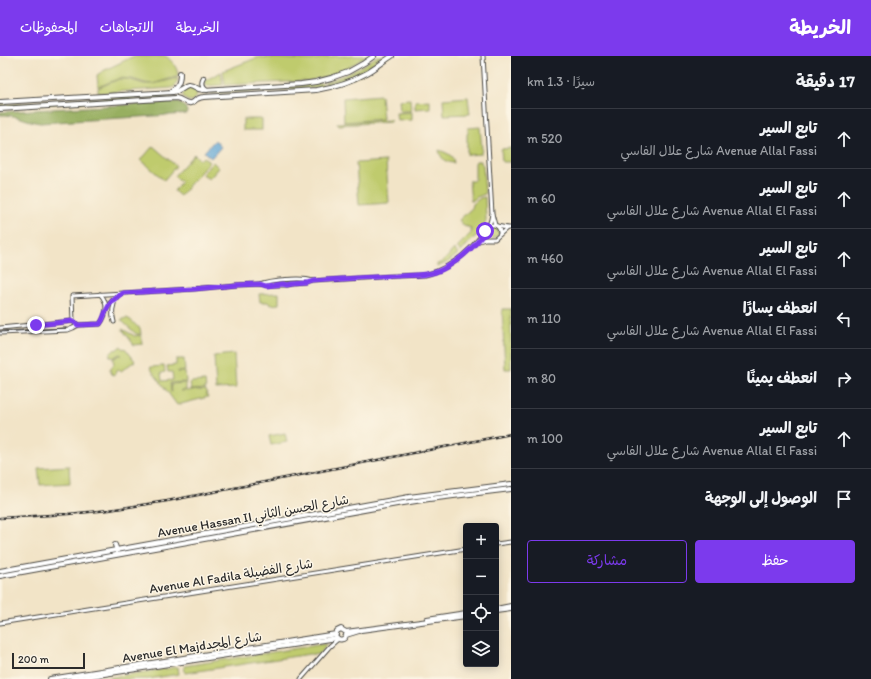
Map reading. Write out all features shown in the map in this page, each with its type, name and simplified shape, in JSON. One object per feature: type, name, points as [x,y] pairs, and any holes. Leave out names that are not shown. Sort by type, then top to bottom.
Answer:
[{"type":"main road","points":[[197,90],[316,82],[348,72],[374,56]]},
{"type":"main road","points":[[0,109],[169,99],[182,99],[185,102],[190,103],[206,96],[308,90],[334,86],[347,82],[365,74],[392,56]]},
{"type":"main road","points":[[168,92],[173,90],[178,85],[180,73]]},
{"type":"main road","points":[[204,78],[202,85],[207,90]]},
{"type":"main road","points":[[0,102],[176,92],[190,85],[194,86],[199,94],[197,99]]},
{"type":"main road","points":[[182,89],[180,95],[182,99]]},
{"type":"main road","name":"Avenue Hassan II شارع الحسن الثاني","points":[[0,571],[409,497],[511,484]]},
{"type":"main road","name":"Avenue Hassan II شارع الحسن الثاني","points":[[0,576],[53,569],[398,506],[511,489]]},
{"type":"main road","points":[[116,545],[117,551]]},
{"type":"main road","points":[[499,610],[511,608]]},
{"type":"main road","points":[[346,634],[343,630],[336,632],[337,637],[343,639],[346,634],[356,630],[463,615]]},
{"type":"main road","name":"Avenue El Majdشارع المجد","points":[[50,679],[337,637]]},
{"type":"main road","name":"Avenue El Majdشارع المجد","points":[[72,679],[201,657]]},
{"type":"street","points":[[483,56],[492,214],[496,226],[499,228],[500,234]]},
{"type":"street","points":[[71,329],[72,296],[260,284],[263,282],[288,279],[292,282],[307,283],[312,281],[425,275],[441,270],[462,257],[477,242],[489,226],[492,214]]},
{"type":"street","points":[[489,226],[509,228]]},
{"type":"street","points":[[477,242],[485,239],[498,238],[500,234],[509,228]]},
{"type":"street","points":[[485,231],[490,239]]},
{"type":"street","points":[[283,280],[283,284]]},
{"type":"street","points":[[260,284],[266,286],[287,285],[292,282]]},
{"type":"street","points":[[106,309],[117,296],[123,293]]},
{"type":"street","points":[[0,328],[71,322],[78,325],[100,324],[104,318],[106,309],[105,300],[100,294]]},
{"type":"street","points":[[114,322],[114,302],[117,296]]},
{"type":"street","points":[[0,333],[71,329],[78,325]]},
{"type":"street","points":[[499,544],[511,542]]},
{"type":"street","name":"Avenue Al Fadila شارع الفضيلة","points":[[0,623],[463,549]]},
{"type":"street","points":[[301,679],[337,637]]},
{"type":"green space","points":[[134,56],[166,56],[177,70],[178,76],[152,84],[132,79],[120,78],[98,87],[97,75]]},
{"type":"green space","points":[[334,56],[367,56],[336,73],[307,81],[225,85],[223,71],[259,57],[311,60]]},
{"type":"green space","points":[[377,56],[381,56],[371,65],[346,78],[325,84],[325,82],[352,71]]},
{"type":"green space","points":[[382,56],[388,56],[360,75],[343,82],[325,86],[342,81],[373,65]]},
{"type":"green space","points":[[221,72],[223,85],[206,86],[204,82],[206,80]]},
{"type":"green space","points":[[178,78],[174,87],[171,88],[98,93],[98,88],[119,79],[128,79],[144,84],[153,84]]},
{"type":"green space","points":[[322,83],[323,87],[316,88],[212,94],[212,92]]},
{"type":"green space","points":[[190,87],[195,89],[197,94],[195,99],[190,101],[185,99],[183,94],[185,89]]},
{"type":"green space","points":[[167,94],[168,97],[0,107],[0,105]]},
{"type":"green space","points":[[381,95],[383,119],[344,122],[343,98]]},
{"type":"green space","points":[[468,97],[470,114],[444,115],[443,99]]},
{"type":"green space","points":[[410,99],[411,111],[400,111],[399,100]]},
{"type":"green space","points":[[430,100],[430,108],[415,109],[415,101]]},
{"type":"green space","points":[[176,102],[184,106],[187,110],[187,114],[40,123],[0,115],[0,112]]},
{"type":"green space","points":[[412,112],[412,120],[397,121],[396,113]]},
{"type":"green space","points":[[243,119],[262,119],[262,130],[243,130]]},
{"type":"green space","points":[[391,120],[391,122],[338,125],[337,123]]},
{"type":"green space","points":[[480,127],[481,154],[467,155],[468,128]]},
{"type":"green space","points":[[153,146],[176,166],[164,180],[141,160]]},
{"type":"green space","points":[[511,148],[511,162],[502,162],[501,149]]},
{"type":"green space","points":[[439,150],[451,156],[454,163],[444,160]]},
{"type":"green space","points":[[194,154],[200,160],[203,157],[209,162],[180,196],[174,191],[181,182],[174,176]]},
{"type":"green space","points":[[386,161],[389,203],[359,205],[356,163]]},
{"type":"green space","points":[[476,161],[481,161],[483,165],[485,194],[477,197],[471,202],[469,181],[473,181],[475,179]]},
{"type":"green space","points":[[213,162],[219,168],[209,179],[202,174]]},
{"type":"green space","points":[[485,197],[486,220],[482,232],[471,240],[461,252],[457,247],[472,232],[469,227],[465,227],[459,220],[472,208],[473,204],[480,198]]},
{"type":"green space","points":[[493,226],[497,228],[499,232],[497,236],[493,238],[489,236],[487,232],[489,228]]},
{"type":"green space","points":[[454,249],[458,254],[448,262],[437,267],[437,264],[445,260]]},
{"type":"green space","points":[[279,293],[279,304],[270,305],[268,302],[260,302],[259,294]]},
{"type":"green space","points":[[502,309],[511,309],[511,369],[505,369]]},
{"type":"green space","points":[[126,318],[140,328],[141,334],[136,334],[121,320]]},
{"type":"green space","points":[[122,329],[135,336],[141,335],[142,344],[134,345]]},
{"type":"green space","points":[[121,346],[123,349],[125,348],[135,361],[121,371],[119,369],[113,375],[110,369],[114,364],[113,359],[119,355],[122,355],[119,354],[113,358],[109,355]]},
{"type":"green space","points":[[234,354],[236,388],[216,389],[214,356]]},
{"type":"green space","points":[[176,359],[184,359],[185,371],[177,372],[185,372],[186,382],[170,383],[171,392],[171,384],[186,383],[186,390],[180,391],[206,390],[208,397],[177,405],[150,368],[164,366],[165,372],[161,373],[162,381],[173,380],[172,372],[168,372],[167,366],[176,365]]},
{"type":"green space","points":[[205,381],[206,389],[191,390],[190,382]]},
{"type":"green space","points":[[285,433],[287,442],[271,445],[269,436]]},
{"type":"green space","points":[[69,466],[70,483],[40,485],[38,468]]},
{"type":"green space","points":[[326,644],[326,646],[318,654],[185,673],[184,666]]},
{"type":"green space","points":[[178,667],[179,674],[148,679],[106,679],[106,678]]},
{"type":"water","points":[[215,140],[221,147],[211,158],[204,152]]},
{"type":"tram line","points":[[0,332],[66,328]]},
{"type":"railway","points":[[0,518],[109,510],[167,501],[511,434]]},
{"type":"route","points":[[36,325],[73,321],[78,325],[100,324],[106,309],[111,302],[123,293],[236,285],[287,285],[313,281],[425,275],[441,270],[462,257],[485,231]]}]
